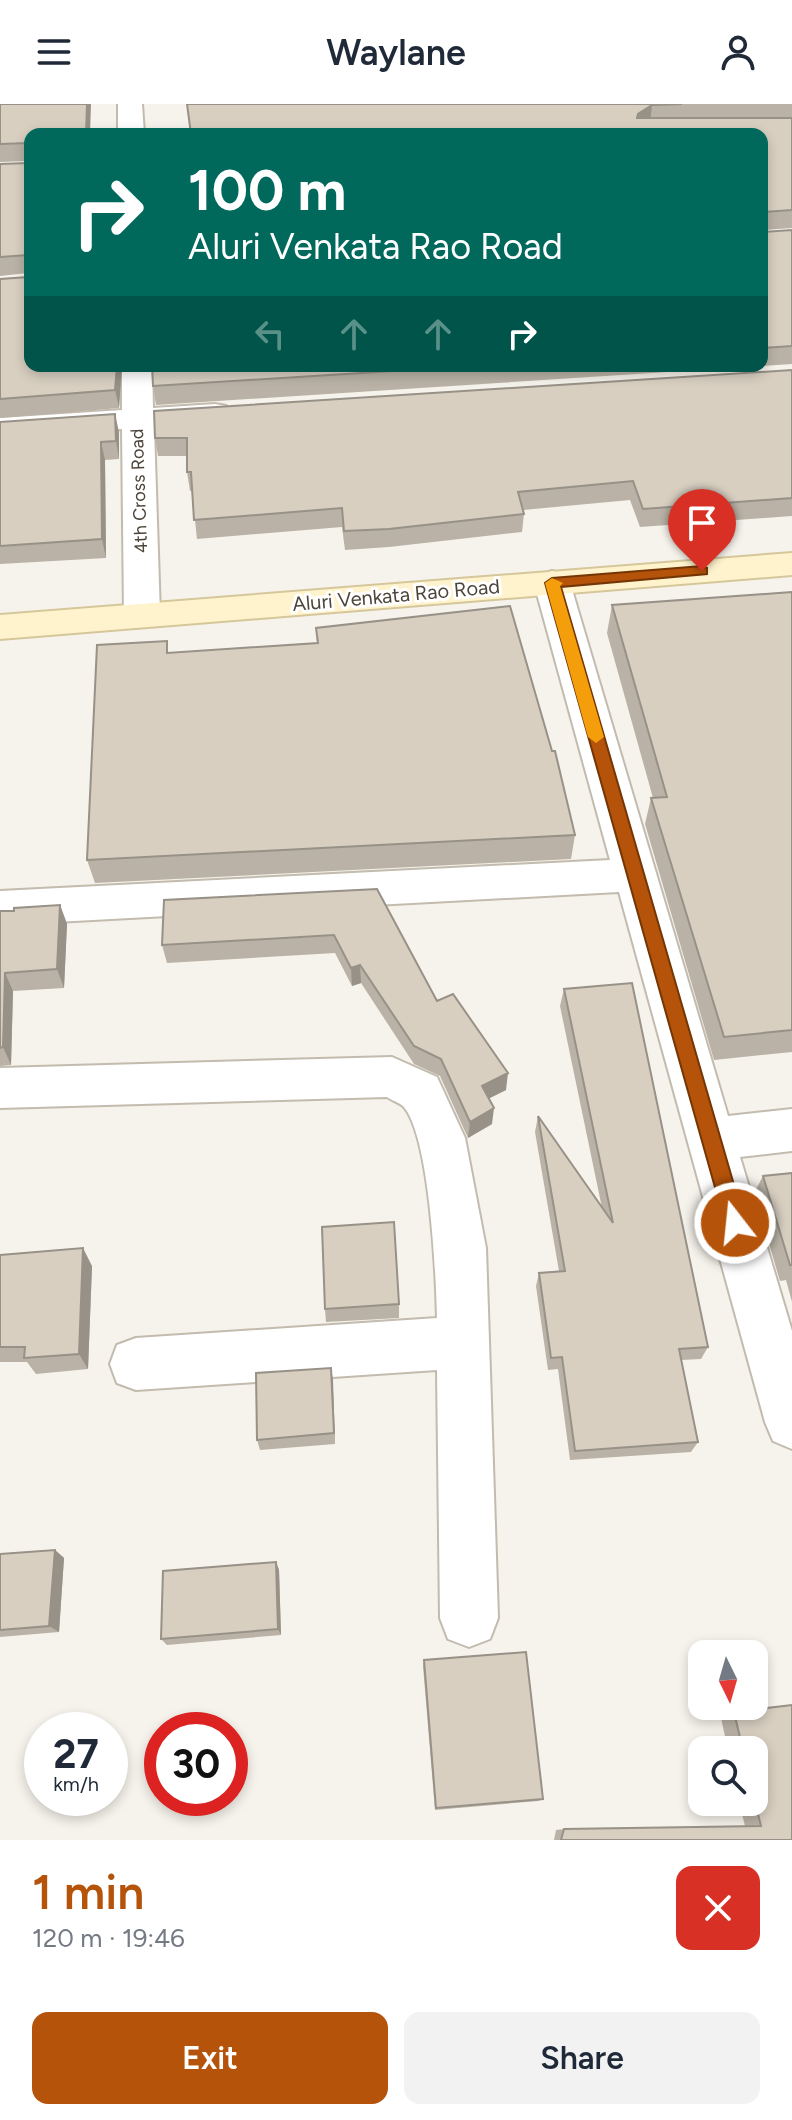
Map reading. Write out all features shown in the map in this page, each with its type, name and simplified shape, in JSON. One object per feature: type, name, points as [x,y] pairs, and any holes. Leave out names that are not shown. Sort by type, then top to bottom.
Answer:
[{"type":"main road","name":"Aluri Venkata Rao Road","points":[[0,627],[792,564]]},
{"type":"street","points":[[130,104],[131,128]]},
{"type":"street","name":"4th Cross Road","points":[[137,372],[142,615]]},
{"type":"street","points":[[0,428],[246,411]]},
{"type":"street","points":[[552,583],[792,1422]]},
{"type":"street","points":[[0,908],[635,875]]},
{"type":"street","points":[[0,1088],[392,1077],[420,1092],[441,1138],[461,1248],[469,1618]]},
{"type":"street","points":[[711,1139],[792,1130]]},
{"type":"street","points":[[136,1364],[463,1342]]},
{"type":"building","points":[[0,104],[87,104],[86,128],[24,128],[24,143],[0,144]]},
{"type":"building","points":[[187,104],[682,104],[652,105],[637,118],[792,118],[792,210],[768,212],[768,128],[190,128]]},
{"type":"building","points":[[24,163],[24,255],[0,257],[0,164]]},
{"type":"building","points":[[792,230],[792,346],[768,348],[768,232]]},
{"type":"building","points":[[24,277],[24,372],[116,372],[115,390],[0,399],[0,279]]},
{"type":"building","points":[[792,370],[792,498],[643,509],[633,481],[518,492],[524,514],[389,529],[344,531],[342,508],[194,520],[191,472],[187,472],[187,438],[155,438],[154,411]]},
{"type":"building","points":[[152,372],[377,372],[153,386]]},
{"type":"building","points":[[115,414],[116,441],[101,442],[102,539],[0,546],[0,422]]},
{"type":"building","points":[[792,592],[792,1030],[724,1037],[651,798],[667,797],[612,605]]},
{"type":"building","points":[[510,606],[552,751],[555,751],[575,835],[87,860],[97,645],[167,641],[167,653],[318,643],[316,628]]},
{"type":"building","points":[[377,889],[437,1001],[453,994],[508,1073],[482,1086],[494,1108],[470,1122],[441,1059],[414,1046],[360,965],[351,968],[334,935],[162,945],[164,900]]},
{"type":"building","points":[[60,905],[57,969],[5,973],[3,1047],[0,1048],[0,911]]},
{"type":"building","points":[[632,983],[708,1347],[679,1349],[698,1442],[575,1451],[562,1357],[551,1358],[539,1273],[565,1271],[538,1116],[613,1223],[564,989]]},
{"type":"building","points":[[792,1173],[792,1265],[790,1265],[763,1176]]},
{"type":"building","points":[[394,1222],[399,1304],[325,1309],[322,1227]]},
{"type":"building","points":[[83,1248],[79,1354],[24,1358],[25,1347],[0,1347],[0,1255]]},
{"type":"building","points":[[331,1368],[334,1433],[257,1440],[256,1373]]},
{"type":"building","points":[[55,1550],[49,1626],[0,1630],[0,1554]]},
{"type":"building","points":[[276,1562],[278,1629],[161,1639],[163,1571]]},
{"type":"building","points":[[526,1652],[543,1799],[436,1808],[424,1660]]},
{"type":"building","points":[[792,1705],[792,1840],[561,1840],[564,1829],[761,1826],[758,1816],[768,1816],[768,1736],[740,1736],[736,1720],[768,1720],[768,1708]]},
{"type":"slow traffic","points":[[555,583],[552,583],[596,737]]},
{"type":"route","points":[[702,571],[552,583],[735,1223]]}]
